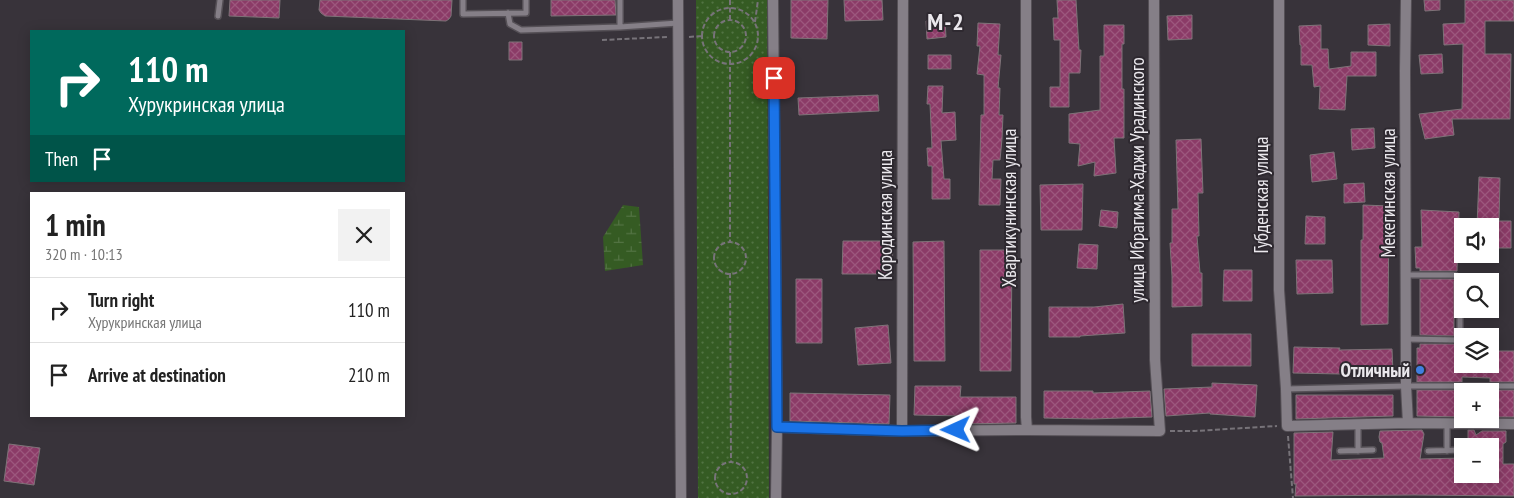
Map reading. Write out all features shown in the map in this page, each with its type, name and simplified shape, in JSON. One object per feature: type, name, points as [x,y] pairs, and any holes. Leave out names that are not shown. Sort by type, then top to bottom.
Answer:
[{"type":"street","points":[[678,0],[681,498]]},
{"type":"street","points":[[773,0],[776,498]]},
{"type":"street","name":"Кородинская улица","points":[[902,431],[903,0]]},
{"type":"street","name":"Хвартикунинская улица","points":[[1026,0],[1027,430]]},
{"type":"street","name":"улица Ибрагима-Хаджи Урадинского","points":[[1154,0],[1155,360],[1160,431]]},
{"type":"street","name":"Губденская улица","points":[[1279,0],[1279,290],[1287,426]]},
{"type":"street","name":"Мекегинская улица","points":[[1406,0],[1406,386],[1408,423]]},
{"type":"street","points":[[1287,426],[1408,423],[1514,424]]},
{"type":"street","points":[[777,427],[902,431],[1160,431]]},
{"type":"lane","points":[[218,16],[220,0]]},
{"type":"lane","points":[[463,0],[463,14],[526,13],[526,0]]},
{"type":"lane","points":[[620,0],[620,27]]},
{"type":"lane","points":[[508,13],[510,24],[521,30],[678,23]]},
{"type":"lane","points":[[1406,275],[1455,275],[1460,279],[1460,336],[1456,340],[1406,339]]},
{"type":"lane","points":[[1286,389],[1514,386]]},
{"type":"lane","points":[[1358,424],[1358,451]]},
{"type":"lane","points":[[1447,424],[1447,451]]},
{"type":"lane","points":[[1340,451],[1373,450]]},
{"type":"lane","points":[[1428,451],[1454,451]]},
{"type":"path","points":[[730,0],[730,21]]},
{"type":"path","points":[[755,22],[740,10],[730,8],[720,10],[710,16],[704,26],[702,36],[704,47],[710,56],[719,62],[730,65],[740,63],[748,58],[755,51],[758,42],[755,22],[758,0]]},
{"type":"path","points":[[730,21],[741,25],[746,36],[741,47],[736,51],[730,52],[719,48],[714,36],[715,30],[719,25],[730,21]]},
{"type":"path","points":[[602,40],[702,36]]},
{"type":"path","points":[[730,52],[730,242]]},
{"type":"path","points":[[730,242],[736,243],[741,247],[746,258],[741,269],[730,274],[719,269],[714,258],[715,252],[719,247],[724,243],[730,242]]},
{"type":"path","points":[[730,274],[731,463]]},
{"type":"path","points":[[1160,431],[1287,426],[1293,498]]},
{"type":"path","points":[[731,463],[742,467],[746,478],[742,490],[731,494],[720,490],[716,485],[715,479],[719,468],[724,464],[731,463]]},
{"type":"green space","points":[[696,0],[767,0],[769,498],[698,498]]},
{"type":"green space","points":[[623,205],[639,207],[643,265],[605,271],[603,237]]},
{"type":"building","points":[[230,0],[280,0],[279,18],[229,16]]},
{"type":"building","points":[[320,0],[452,0],[451,16],[446,21],[325,16],[319,10]]},
{"type":"building","points":[[551,0],[615,0],[616,15],[551,16]]},
{"type":"building","points":[[791,0],[828,0],[827,39],[791,38]]},
{"type":"building","points":[[844,0],[882,0],[883,20],[845,21]]},
{"type":"building","points":[[1057,0],[1076,0],[1079,50],[1081,50],[1080,73],[1069,73],[1069,107],[1050,107],[1050,87],[1060,87],[1060,40],[1054,40],[1053,18],[1058,18]]},
{"type":"building","points":[[1424,0],[1440,0],[1440,10],[1425,11]]},
{"type":"building","points":[[1465,0],[1514,0],[1514,21],[1485,21],[1485,54],[1511,54],[1510,119],[1452,119],[1454,135],[1425,139],[1419,114],[1462,109],[1463,44],[1444,45],[1443,24],[1465,23]]},
{"type":"building","points":[[1192,15],[1192,39],[1168,40],[1167,16]]},
{"type":"building","points":[[926,21],[945,21],[946,37],[927,39]]},
{"type":"building","points":[[978,23],[1000,24],[998,55],[1001,55],[998,88],[1000,88],[999,115],[1003,115],[1002,139],[1000,160],[993,160],[992,179],[1001,179],[1000,205],[979,205],[981,115],[984,115],[984,75],[977,74],[980,46],[977,46]]},
{"type":"building","points":[[1390,24],[1390,46],[1368,45],[1368,25]]},
{"type":"building","points":[[1104,25],[1124,25],[1122,89],[1124,89],[1124,138],[1114,138],[1116,173],[1094,176],[1095,162],[1078,166],[1080,144],[1069,143],[1069,114],[1100,110],[1100,56],[1104,56]]},
{"type":"building","points":[[1321,25],[1321,49],[1328,49],[1329,69],[1351,66],[1351,52],[1376,52],[1376,76],[1347,76],[1345,110],[1319,109],[1320,86],[1314,87],[1312,65],[1301,65],[1299,26]]},
{"type":"building","points":[[509,42],[522,42],[522,60],[509,60]]},
{"type":"building","points":[[1442,54],[1443,73],[1421,74],[1419,55]]},
{"type":"building","points":[[928,55],[951,55],[951,69],[928,69]]},
{"type":"building","points":[[928,86],[943,86],[942,113],[955,112],[956,140],[941,141],[944,179],[950,179],[950,199],[932,199],[932,166],[928,166],[927,148],[932,148],[930,104],[927,104]]},
{"type":"building","points":[[878,95],[879,111],[799,115],[798,98]]},
{"type":"building","points":[[1374,128],[1375,148],[1352,150],[1351,129]]},
{"type":"building","points":[[1201,139],[1203,193],[1198,193],[1199,236],[1197,236],[1200,273],[1202,273],[1202,306],[1172,307],[1170,243],[1172,243],[1172,209],[1178,209],[1176,140]]},
{"type":"building","points":[[1334,152],[1337,179],[1312,182],[1310,155]]},
{"type":"building","points":[[1479,177],[1500,178],[1499,221],[1499,218],[1477,218]]},
{"type":"building","points":[[1364,183],[1365,202],[1344,203],[1344,184]]},
{"type":"building","points":[[1083,184],[1082,230],[1041,230],[1040,185]]},
{"type":"building","points":[[1363,205],[1389,206],[1388,324],[1361,325]]},
{"type":"building","points":[[1101,210],[1118,212],[1117,228],[1099,226]]},
{"type":"building","points":[[1421,210],[1459,212],[1459,218],[1454,218],[1454,263],[1457,263],[1457,271],[1420,271],[1420,268],[1416,268],[1415,247],[1422,247]]},
{"type":"building","points":[[1306,216],[1325,217],[1325,244],[1305,244]]},
{"type":"building","points":[[1499,221],[1511,221],[1511,248],[1499,248]]},
{"type":"building","points":[[843,241],[893,241],[892,274],[842,274]]},
{"type":"building","points":[[944,241],[945,361],[914,361],[913,242]]},
{"type":"building","points":[[1079,244],[1098,245],[1097,269],[1077,268]]},
{"type":"building","points":[[980,250],[1012,250],[1011,371],[980,371]]},
{"type":"building","points":[[1296,260],[1332,260],[1333,293],[1297,294]]},
{"type":"building","points":[[1224,270],[1252,270],[1252,301],[1223,301]]},
{"type":"building","points":[[796,279],[822,279],[822,343],[796,343]]},
{"type":"building","points":[[1420,279],[1453,279],[1454,336],[1420,335]]},
{"type":"building","points":[[1123,304],[1125,333],[1080,337],[1049,337],[1049,307],[1094,307]]},
{"type":"building","points":[[888,325],[891,363],[858,365],[855,328]]},
{"type":"building","points":[[1192,334],[1251,334],[1251,366],[1192,366]]},
{"type":"building","points":[[1420,344],[1454,344],[1454,373],[1499,373],[1499,351],[1514,351],[1514,382],[1490,382],[1490,378],[1462,377],[1462,382],[1417,382],[1417,348],[1420,348]]},
{"type":"building","points":[[1294,347],[1340,348],[1339,350],[1392,349],[1393,373],[1293,373]]},
{"type":"building","points":[[1212,383],[1257,385],[1255,417],[1210,413],[1166,416],[1164,389],[1212,387]]},
{"type":"building","points":[[915,386],[961,386],[960,397],[1016,397],[1016,423],[963,424],[963,416],[914,415]]},
{"type":"building","points":[[1417,390],[1454,390],[1454,417],[1417,416]]},
{"type":"building","points":[[1499,390],[1514,390],[1514,417],[1499,417]]},
{"type":"building","points":[[1044,391],[1093,391],[1093,393],[1150,391],[1152,417],[1044,418]]},
{"type":"building","points":[[790,393],[890,395],[889,424],[790,421]]},
{"type":"building","points":[[1296,395],[1393,395],[1393,416],[1296,419]]},
{"type":"building","points":[[1422,430],[1424,434],[1420,459],[1454,458],[1454,483],[1499,483],[1499,438],[1468,438],[1468,430],[1474,430],[1476,435],[1482,431],[1506,431],[1506,442],[1503,444],[1503,464],[1514,464],[1514,496],[1295,496],[1294,433],[1333,432],[1331,460],[1384,458],[1382,443],[1379,437],[1380,431]]},
{"type":"building","points":[[9,444],[40,448],[34,485],[4,481]]},
{"type":"place","name":"Отличный","points":[[1420,370]]},
{"type":"district","name":"М-2","points":[[946,21]]},
{"type":"route","points":[[774,78],[777,427],[902,431],[956,430]]}]
